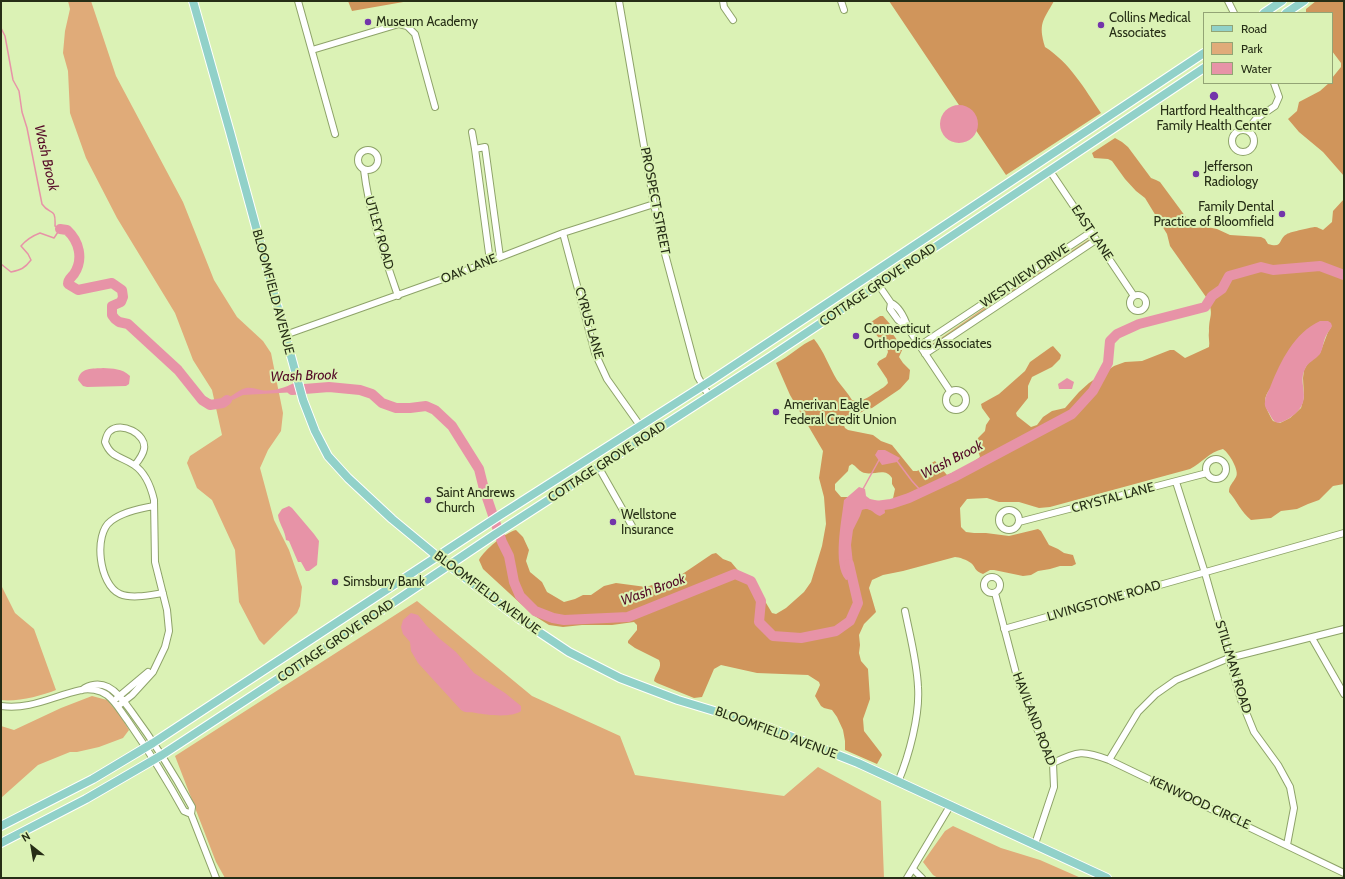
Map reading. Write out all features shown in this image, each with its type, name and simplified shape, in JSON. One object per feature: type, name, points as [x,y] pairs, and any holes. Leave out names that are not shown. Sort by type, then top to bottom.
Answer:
[{"type":"main road","name":"BLOOMFIELD AVENUE","points":[[193,1],[303,400],[315,431],[328,456],[348,478],[386,513],[449,566],[518,618],[569,652],[620,678],[678,700],[767,727],[858,762],[898,782],[1107,878]]},
{"type":"main road","points":[[1266,12],[1282,1]]},
{"type":"main road","points":[[1288,12],[1304,1]]},
{"type":"main road","name":"COTTAGE GROVE ROAD","points":[[1,826],[87,782],[158,749],[330,628],[499,516],[641,427],[1203,54]]},
{"type":"main road","name":"COTTAGE GROVE ROAD","points":[[1,843],[86,799],[150,754],[333,644],[494,535],[878,285],[1203,69]]},
{"type":"main road","points":[[1110,116],[1117,126]]},
{"type":"main road","points":[[330,628],[333,644]]},
{"type":"street","points":[[298,1],[335,134]]},
{"type":"street","name":"PROSPECT STREET","points":[[619,1],[654,204],[664,250],[698,377],[709,396]]},
{"type":"street","points":[[723,1],[724,7],[733,20]]},
{"type":"street","points":[[841,1],[844,10]]},
{"type":"street","points":[[1228,1],[1234,12]]},
{"type":"street","points":[[312,50],[399,24],[407,26],[415,34],[435,107]]},
{"type":"street","points":[[1247,130],[1256,119],[1275,106],[1279,97],[1274,84]]},
{"type":"street","points":[[472,132],[490,261]]},
{"type":"street","points":[[475,149],[485,147],[500,257]]},
{"type":"street","name":"UTLEY ROAD","points":[[364,170],[365,184],[378,238],[398,296]]},
{"type":"street","name":"EAST LANE","points":[[1050,170],[1134,296]]},
{"type":"street","name":"OAK LANE","points":[[285,335],[398,296],[563,233],[654,204]]},
{"type":"street","name":"WESTVIEW DRIVE","points":[[919,346],[1091,232]]},
{"type":"street","name":"CYRUS LANE","points":[[563,233],[595,353],[607,379],[641,427]]},
{"type":"street","name":"WESTVIEW DRIVE","points":[[925,354],[1096,240]]},
{"type":"street","points":[[871,274],[891,303],[890,309],[898,320],[908,328],[950,391]]},
{"type":"street","points":[[116,704],[153,669],[165,647],[169,631],[167,610],[156,562],[152,491],[148,481],[135,465],[110,453],[105,442],[108,432],[115,428],[121,427],[140,435],[143,440],[144,448],[142,455],[135,465]]},
{"type":"street","points":[[599,468],[632,526]]},
{"type":"street","name":"CRYSTAL LANE","points":[[1019,522],[1207,473]]},
{"type":"street","name":"STILLMAN ROAD","points":[[1176,482],[1205,573],[1241,700],[1254,732],[1278,765],[1290,787],[1294,808],[1287,845]]},
{"type":"street","points":[[154,506],[136,510],[110,521],[102,538],[102,569],[107,581],[120,594],[143,596],[163,593]]},
{"type":"street","points":[[1205,573],[1344,533]]},
{"type":"street","name":"LIVINGSTONE ROAD","points":[[1004,629],[1205,573]]},
{"type":"street","name":"HAVILAND ROAD","points":[[995,593],[1022,691],[1053,764],[1054,787],[1035,844]]},
{"type":"street","points":[[898,782],[903,771],[910,746],[918,701],[918,677],[905,611]]},
{"type":"street","points":[[1109,760],[1138,712],[1156,694],[1176,680],[1229,658],[1344,629]]},
{"type":"street","points":[[1312,638],[1344,694]]},
{"type":"street","points":[[1,706],[29,706],[82,690],[87,686],[101,685],[108,687],[122,699],[158,749],[192,807],[190,814],[216,878]]},
{"type":"street","points":[[82,690],[101,692],[116,704],[150,754],[184,811],[190,814]]},
{"type":"street","name":"KENWOOD CIRCLE","points":[[1053,764],[1074,754],[1085,752],[1094,754],[1344,873]]},
{"type":"street","points":[[907,878],[950,806]]},
{"type":"street","points":[[913,869],[922,878]]},
{"type":"green space","points":[[68,1],[91,1],[116,76],[183,202],[214,280],[237,317],[263,341],[271,353],[283,413],[281,431],[268,450],[260,468],[274,520],[289,550],[302,587],[300,606],[297,613],[264,645],[259,640],[239,602],[235,550],[212,500],[197,488],[187,463],[190,456],[222,435],[212,390],[193,360],[175,313],[117,218],[86,158],[70,113],[68,71],[63,53],[65,31],[70,9]]},
{"type":"green space","points":[[1091,239],[1092,241],[1005,297],[1005,295]]},
{"type":"green space","points":[[990,304],[993,306],[929,348],[928,347]]},
{"type":"green space","points":[[1,585],[15,613],[34,629],[56,690],[29,698],[1,700]]},
{"type":"green space","points":[[417,601],[532,696],[620,736],[635,775],[784,796],[818,767],[881,801],[884,878],[225,878],[216,862],[175,756]]},
{"type":"green space","points":[[92,696],[107,700],[120,715],[129,730],[123,738],[99,747],[70,752],[38,765],[1,798],[1,726],[14,730],[61,708]]},
{"type":"green space","points":[[953,826],[1001,848],[1040,860],[1081,878],[938,878],[933,875],[923,862],[945,831]]},
{"type":"shaded area","points":[[348,1],[409,1],[352,11]]},
{"type":"shaded area","points":[[889,1],[1054,1],[1044,18],[1042,27],[1045,47],[1054,53],[1069,68],[1101,113],[1006,175]]},
{"type":"shaded area","points":[[1316,1],[1344,1],[1344,176],[1323,152],[1299,132],[1288,119],[1297,111],[1299,102],[1320,91],[1328,84],[1333,84],[1333,77],[1341,67],[1341,63],[1333,52],[1333,12],[1306,12],[1306,9]]},
{"type":"shaded area","points":[[1115,138],[1128,147],[1151,178],[1160,182],[1195,228],[1207,227],[1217,229],[1230,235],[1261,237],[1265,239],[1268,244],[1273,245],[1279,244],[1284,236],[1292,232],[1315,227],[1323,230],[1332,222],[1333,211],[1344,199],[1344,484],[1333,486],[1319,500],[1297,509],[1281,511],[1271,518],[1251,520],[1244,514],[1229,492],[1230,486],[1237,474],[1231,458],[1223,449],[1218,450],[1190,469],[1050,507],[1039,508],[1019,502],[999,502],[987,498],[967,499],[960,508],[961,527],[966,532],[1009,536],[1038,529],[1041,531],[1049,545],[1064,553],[1073,555],[1076,564],[1072,566],[1060,566],[1023,576],[994,570],[990,570],[983,574],[978,572],[973,564],[961,558],[955,557],[883,575],[872,580],[869,588],[876,612],[864,624],[859,635],[859,653],[861,661],[868,669],[870,699],[863,719],[864,731],[882,755],[877,764],[845,750],[843,730],[837,717],[832,710],[821,706],[815,696],[820,685],[819,682],[808,675],[757,673],[721,665],[714,669],[702,697],[694,698],[654,681],[660,666],[659,660],[628,643],[637,630],[637,625],[634,622],[612,625],[582,625],[563,627],[549,625],[533,615],[483,569],[479,560],[482,556],[501,538],[516,530],[523,537],[529,550],[526,561],[530,572],[542,582],[547,592],[564,602],[583,595],[591,595],[604,586],[616,583],[646,587],[667,582],[675,579],[712,554],[716,553],[723,559],[731,562],[746,580],[756,586],[772,613],[776,614],[786,608],[804,592],[811,582],[822,546],[826,524],[824,497],[819,478],[823,451],[790,395],[776,363],[804,344],[814,339],[821,349],[837,380],[852,400],[863,400],[888,383],[877,364],[886,357],[888,352],[887,348],[868,324],[880,316],[883,316],[890,324],[892,333],[903,348],[899,357],[910,370],[909,379],[900,389],[872,408],[855,416],[848,416],[842,421],[845,428],[848,430],[873,435],[881,441],[892,445],[913,471],[917,471],[935,461],[947,475],[966,467],[980,457],[975,441],[985,431],[986,425],[990,419],[982,408],[981,404],[999,394],[1025,371],[1030,362],[1053,346],[1061,355],[1060,359],[1052,367],[1032,377],[1028,386],[1028,398],[1016,413],[1017,416],[1031,427],[1037,425],[1043,417],[1052,411],[1065,408],[1089,383],[1114,366],[1125,362],[1142,361],[1170,350],[1174,350],[1185,358],[1209,347],[1211,311],[1206,297],[1170,246],[1167,234],[1145,198],[1125,179],[1112,161],[1108,159],[1094,158],[1092,153]],"holes":[[[1332,326],[1328,332],[1320,353],[1308,363],[1304,370],[1304,397],[1301,408],[1290,418],[1280,423],[1273,421],[1268,412],[1265,401],[1267,393]],[[852,464],[866,473],[882,472],[889,475],[892,478],[892,484],[895,489],[892,503],[879,504],[865,497],[841,497],[835,490],[835,484],[848,471],[849,466]]]},
{"type":"water","points":[[955,105],[963,105],[970,108],[975,113],[978,124],[975,135],[970,140],[963,143],[955,143],[948,140],[943,135],[940,128],[940,120],[943,113],[948,108]]},
{"type":"water","points":[[1320,321],[1328,321],[1332,326],[1325,338],[1320,354],[1305,369],[1303,375],[1303,402],[1295,414],[1280,423],[1277,423],[1271,417],[1265,406],[1267,393],[1284,357],[1290,348],[1303,333]]},
{"type":"water","points":[[103,368],[117,369],[127,373],[130,376],[129,384],[126,386],[87,387],[83,386],[78,380],[81,373],[84,371]]},
{"type":"water","points":[[1067,378],[1074,382],[1072,389],[1059,389],[1058,384]]},
{"type":"water","points":[[294,383],[297,392],[243,395],[222,405],[203,402],[190,391],[195,387],[206,397],[215,401],[222,401],[246,388],[274,390]]},
{"type":"water","points":[[878,450],[885,450],[900,458],[897,462],[882,465],[875,455]]},
{"type":"water","points":[[859,487],[865,489],[866,496],[870,499],[884,502],[885,513],[880,516],[868,509],[862,510],[853,530],[851,545],[854,573],[850,579],[846,580],[842,573],[839,553],[844,500]]},
{"type":"water","points":[[289,506],[319,541],[317,565],[309,571],[306,571],[301,562],[298,562],[289,541],[286,540],[278,515],[282,509]]},
{"type":"water","points":[[411,613],[418,615],[440,639],[456,652],[474,673],[505,693],[521,706],[521,711],[512,715],[486,715],[461,710],[418,663],[411,651],[410,642],[403,634],[401,627],[403,620]]},
{"type":"waterway","name":"Wash Brook","points":[[1,28],[5,36],[13,80],[19,91],[22,112],[27,128],[42,204],[53,213],[55,216],[55,226],[60,229],[54,238],[40,233],[29,238],[21,246],[31,260],[22,268],[11,272],[1,264]]},
{"type":"waterway","name":"Wash Brook","points":[[60,229],[67,230],[71,234],[75,239],[79,250],[79,262],[68,284],[78,290],[112,283],[122,290],[123,297],[121,302],[112,306],[112,315],[115,319],[119,322],[128,324],[178,370],[202,400],[210,405],[223,403],[227,400]]},
{"type":"waterway","name":"Wash Brook","points":[[871,505],[876,506],[891,504],[909,498],[954,477],[1072,414],[1093,391],[1108,363],[1110,341],[1117,334],[1139,324],[1205,307],[1212,296],[1222,289],[1229,276],[1261,267],[1273,270],[1320,266],[1344,275]]},
{"type":"waterway","name":"Wash Brook","points":[[292,390],[329,387],[360,390],[372,394],[382,403],[396,408],[426,406],[435,410],[452,426],[479,469],[484,489],[502,542],[509,556],[514,582],[520,596],[535,611],[553,618],[564,620],[628,617],[735,574],[751,581],[761,601],[759,622],[773,636],[801,638],[836,631],[850,621],[858,603],[849,564]]},
{"type":"waterway","points":[[863,489],[879,460]]},
{"type":"waterway","points":[[897,461],[922,492]]},
{"type":"place","name":"Museum Academy","points":[[368,22]]},
{"type":"place","name":"Collins Medical Associates","points":[[1101,25]]},
{"type":"place","name":"Hartford Healthcare Family Health Center","points":[[1214,96]]},
{"type":"place","name":"Jefferson Radiology","points":[[1196,174]]},
{"type":"place","name":"Family Dental Practice of Bloomfield","points":[[1282,214]]},
{"type":"place","name":"Connecticut Orthopedics Associates","points":[[856,336]]},
{"type":"place","name":"Amerivan Eagle Federal Credit Union","points":[[776,412]]},
{"type":"place","name":"Saint Andrews Church","points":[[428,500]]},
{"type":"place","name":"Wellstone Insurance","points":[[613,522]]},
{"type":"place","name":"Simsbury Bank","points":[[335,582]]}]
